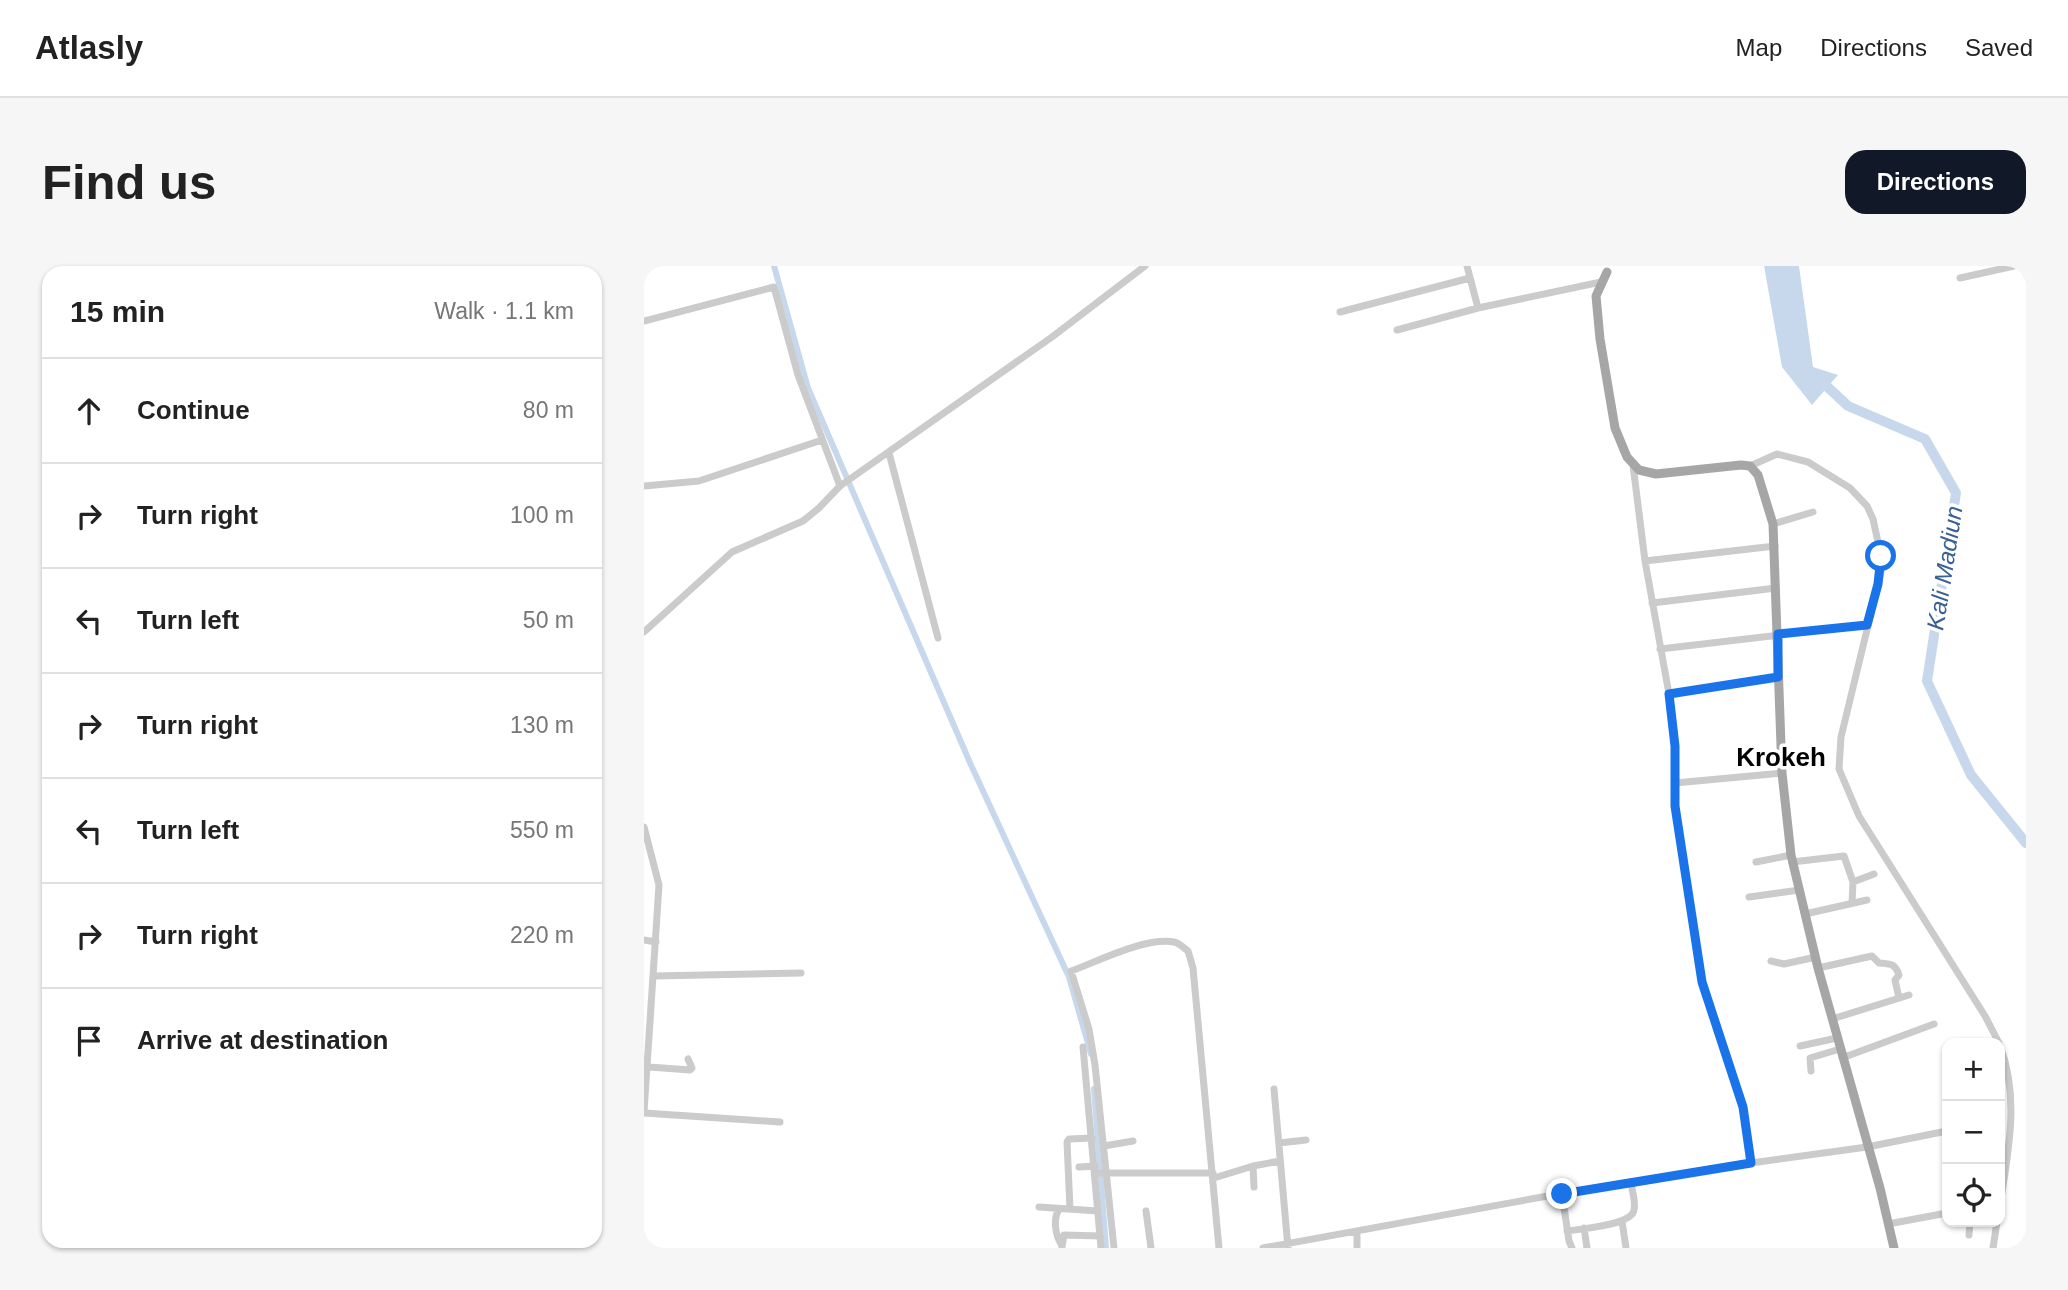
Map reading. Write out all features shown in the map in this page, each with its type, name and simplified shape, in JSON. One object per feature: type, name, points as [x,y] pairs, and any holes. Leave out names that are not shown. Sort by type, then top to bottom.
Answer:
[{"type":"main road","points":[[1609,269],[1596,296],[1615,428],[1623,450],[1639,470],[1656,474],[1750,466],[1758,475],[1773,524],[1782,773],[1792,859],[1818,968],[1894,1248]]},
{"type":"street","points":[[644,632],[732,552],[803,521],[844,484],[1052,337],[1145,266]]},
{"type":"street","points":[[1467,266],[1478,307]]},
{"type":"street","points":[[1960,278],[2014,266]]},
{"type":"street","points":[[1340,312],[1470,278]]},
{"type":"street","points":[[1397,330],[1478,307],[1601,282]]},
{"type":"street","points":[[644,321],[774,287],[798,375],[822,440],[844,484]]},
{"type":"street","points":[[644,486],[699,481],[822,440]]},
{"type":"street","points":[[889,453],[938,638]]},
{"type":"street","points":[[1750,466],[1777,454],[1798,459],[1840,481],[1867,506],[1877,531],[1881,564],[1841,737],[1839,769],[1859,816],[1985,1016],[1996,1038]]},
{"type":"street","points":[[1633,465],[1645,561],[1669,694],[1675,746],[1675,806],[1702,982],[1743,1107],[1751,1163]]},
{"type":"street","points":[[1773,524],[1813,513]]},
{"type":"street","points":[[1645,561],[1775,546]]},
{"type":"street","points":[[1652,603],[1776,588]]},
{"type":"street","points":[[1660,649],[1867,625]]},
{"type":"street","points":[[1669,694],[1778,677]]},
{"type":"street","points":[[1675,783],[1782,773]]},
{"type":"street","points":[[644,827],[658,876],[654,976],[647,1021],[649,1067],[644,1112],[780,1122]]},
{"type":"street","points":[[1756,862],[1844,856],[1853,882],[1852,903]]},
{"type":"street","points":[[1853,882],[1874,874]]},
{"type":"street","points":[[1749,897],[1799,890]]},
{"type":"street","points":[[1805,914],[1867,900]]},
{"type":"street","points":[[644,940],[656,942]]},
{"type":"street","points":[[1114,1248],[1108,1211],[1107,1173],[1093,1047],[1071,971],[1136,947],[1176,942],[1188,951],[1193,968],[1219,1248]]},
{"type":"street","points":[[1818,968],[1872,956],[1879,963],[1890,963],[1896,967],[1899,975],[1895,980],[1899,998]]},
{"type":"street","points":[[1771,961],[1784,964],[1816,957]]},
{"type":"street","points":[[654,976],[801,973]]},
{"type":"street","points":[[1832,1019],[1909,995]]},
{"type":"street","points":[[1811,1071],[1810,1058],[1841,1054],[1934,1024]]},
{"type":"street","points":[[1800,1046],[1837,1038]]},
{"type":"street","points":[[1083,1047],[1101,1248]]},
{"type":"street","points":[[649,1067],[690,1070],[692,1068],[688,1059]]},
{"type":"street","points":[[2005,1065],[2012,1119],[2005,1169]]},
{"type":"street","points":[[1274,1089],[1287,1245]]},
{"type":"street","points":[[2005,1120],[2012,1119]]},
{"type":"street","points":[[1263,1248],[1631,1182],[1867,1147],[1942,1132]]},
{"type":"street","points":[[1070,1209],[1067,1142],[1069,1139],[1092,1138]]},
{"type":"street","points":[[1279,1143],[1307,1139]]},
{"type":"street","points":[[1104,1146],[1133,1142]]},
{"type":"street","points":[[1079,1167],[1107,1173],[1213,1175],[1280,1161]]},
{"type":"street","points":[[1253,1166],[1254,1187]]},
{"type":"street","points":[[1567,1231],[1631,1217],[1634,1212],[1631,1182]]},
{"type":"street","points":[[1562,1194],[1572,1248]]},
{"type":"street","points":[[1038,1207],[1098,1211]]},
{"type":"street","points":[[1059,1209],[1056,1216],[1056,1235],[1062,1247]]},
{"type":"street","points":[[1146,1212],[1151,1248]]},
{"type":"street","points":[[1888,1224],[1942,1214]]},
{"type":"street","points":[[1622,1221],[1626,1248]]},
{"type":"street","points":[[1969,1235],[1970,1227]]},
{"type":"street","points":[[1993,1248],[1996,1227]]},
{"type":"street","points":[[1584,1228],[1584,1248]]},
{"type":"street","points":[[1357,1231],[1357,1248]]},
{"type":"street","points":[[1046,1236],[1056,1235]]},
{"type":"street","points":[[1062,1247],[1064,1235],[1100,1236]]},
{"type":"water","points":[[1764,266],[1799,266],[1813,367],[1838,375],[1812,405],[1782,367]]},
{"type":"waterway","points":[[774,266],[808,388],[971,765],[1069,977],[1091,1054]]},
{"type":"waterway","name":"Kali Madiun","points":[[1819,379],[1848,406],[1925,439],[1956,493],[1927,681],[1971,775],[2026,843]]},
{"type":"waterway","points":[[1094,1089],[1106,1248]]},
{"type":"district","name":"Krokeh","points":[[1781,757]]},
{"type":"route","points":[[1562,1194],[1751,1163],[1743,1107],[1702,982],[1675,806],[1675,746],[1669,694],[1778,677],[1778,634],[1867,625],[1881,572],[1881,556]]}]
